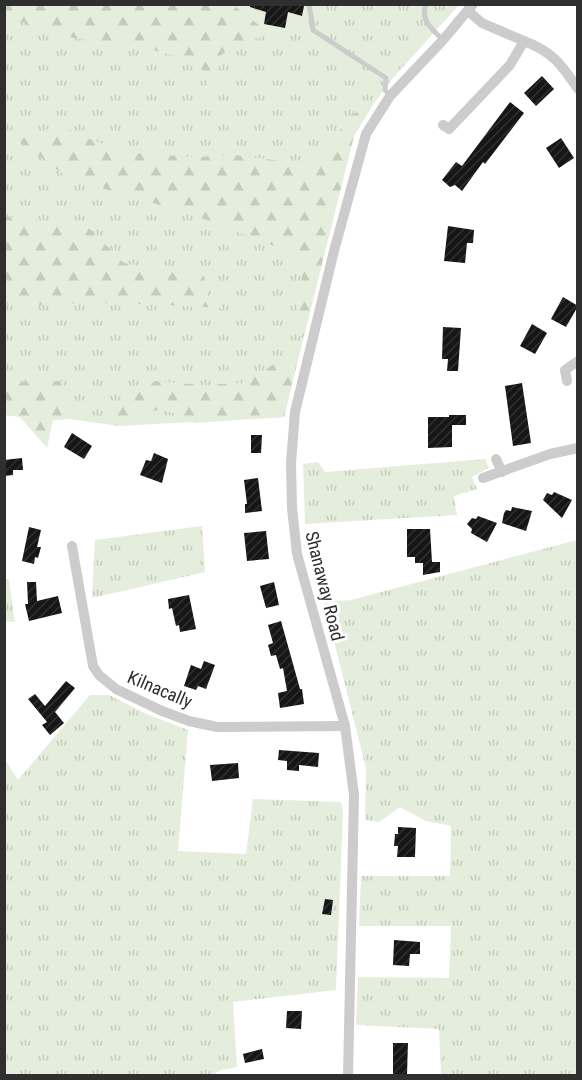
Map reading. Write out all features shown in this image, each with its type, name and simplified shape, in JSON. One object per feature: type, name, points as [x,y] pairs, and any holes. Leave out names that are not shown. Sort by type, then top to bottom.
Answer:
[{"type":"street","name":"Shanaway Road","points":[[348,1076],[354,795],[345,726],[297,554],[292,508],[291,463],[295,412],[366,134],[390,96],[470,8]]},
{"type":"street","points":[[470,8],[482,23],[542,48],[554,57],[578,89]]},
{"type":"street","points":[[444,124],[449,129],[510,65],[524,41]]},
{"type":"street","points":[[567,381],[565,370],[578,361]]},
{"type":"street","points":[[483,478],[550,454],[578,448]]},
{"type":"street","points":[[496,459],[502,472]]},
{"type":"street","name":"Kilnacally","points":[[72,546],[93,666],[99,675],[116,689],[162,711],[189,721],[217,727],[345,726]]},
{"type":"lane","points":[[309,4],[313,30],[386,78],[385,90],[390,96]]},
{"type":"lane","points":[[426,4],[425,20],[443,40]]},
{"type":"green space","points":[[5,4],[233,5],[260,26],[262,37],[240,42],[220,56],[216,87],[208,86],[201,67],[180,57],[153,50],[42,33],[5,12]]},
{"type":"green space","points":[[5,5],[459,5],[392,79],[354,135],[284,417],[119,426],[69,419],[53,420],[5,415]]},
{"type":"green space","points":[[372,106],[354,136],[303,338],[294,331],[298,319],[297,300],[305,262],[282,249],[209,221],[135,197],[71,180],[17,140],[59,125],[94,141],[134,153],[195,157],[234,155],[321,166],[348,116]]},
{"type":"green space","points":[[5,216],[88,227],[124,263],[204,276],[208,296],[222,308],[118,303],[34,306],[5,303]]},
{"type":"green space","points":[[297,361],[284,417],[194,423],[187,417],[159,409],[119,426],[114,408],[155,381],[203,385],[243,383],[274,364]]},
{"type":"green space","points":[[62,381],[69,419],[53,420],[47,448],[20,417],[5,415],[5,382]]},
{"type":"green space","points":[[485,459],[489,468],[472,477],[477,489],[454,496],[457,515],[305,524],[303,464],[318,462],[325,472]]},
{"type":"green space","points":[[202,526],[205,572],[92,598],[95,540]]},
{"type":"green space","points":[[577,540],[577,1075],[441,1075],[439,1029],[356,1025],[358,977],[449,978],[451,926],[359,926],[361,876],[450,876],[451,826],[426,821],[400,807],[379,822],[365,820],[366,768],[324,602],[351,600]]},
{"type":"green space","points":[[5,579],[9,580],[15,622],[5,621]]},
{"type":"green space","points":[[90,695],[109,695],[149,715],[188,730],[178,851],[246,854],[253,799],[341,802],[343,812],[336,990],[233,1002],[237,1067],[221,1070],[212,1075],[5,1075],[4,758],[18,780]]},
{"type":"building","points":[[250,4],[304,4],[304,6],[302,16],[288,12],[285,28],[264,24],[266,12],[250,7]]},
{"type":"building","points":[[542,76],[554,89],[536,106],[524,93]]},
{"type":"building","points":[[510,102],[524,113],[462,191],[455,185],[450,187],[442,180],[456,162],[462,166]]},
{"type":"building","points":[[561,138],[574,158],[559,168],[546,148]]},
{"type":"building","points":[[448,226],[474,230],[473,243],[467,243],[465,263],[444,261]]},
{"type":"building","points":[[563,297],[578,306],[566,327],[551,319]]},
{"type":"building","points":[[532,324],[547,333],[535,354],[520,346]]},
{"type":"building","points":[[443,327],[461,328],[458,371],[447,371],[448,359],[442,359]]},
{"type":"building","points":[[522,383],[531,443],[513,446],[505,386]]},
{"type":"building","points":[[449,415],[466,415],[466,425],[452,425],[452,447],[428,448],[428,417],[449,417]]},
{"type":"building","points":[[72,433],[92,446],[84,459],[64,447]]},
{"type":"building","points":[[251,435],[262,435],[261,453],[251,453]]},
{"type":"building","points":[[154,453],[168,459],[162,483],[140,475],[146,460],[151,461]]},
{"type":"building","points":[[22,458],[23,470],[13,470],[13,475],[4,476],[4,460]]},
{"type":"building","points":[[258,478],[262,511],[245,513],[245,504],[247,504],[244,480]]},
{"type":"building","points":[[554,492],[572,500],[562,518],[543,500],[547,493],[552,495]]},
{"type":"building","points":[[512,507],[532,511],[526,531],[502,523],[504,513],[506,510],[511,511]]},
{"type":"building","points":[[478,516],[497,523],[487,542],[471,533],[472,529],[467,524],[472,518],[476,519]]},
{"type":"building","points":[[29,527],[41,530],[37,547],[41,547],[34,564],[22,561]]},
{"type":"building","points":[[407,529],[430,529],[432,562],[440,562],[440,572],[423,575],[423,563],[415,563],[415,557],[407,557]]},
{"type":"building","points":[[266,531],[269,559],[247,561],[244,533]]},
{"type":"building","points":[[27,582],[36,582],[37,601],[58,596],[62,613],[29,621],[25,604],[28,604]]},
{"type":"building","points":[[274,582],[279,605],[266,608],[260,586]]},
{"type":"building","points":[[189,595],[196,629],[180,632],[179,625],[176,626],[172,608],[169,609],[168,599]]},
{"type":"building","points":[[281,621],[300,689],[302,689],[304,704],[280,708],[278,693],[287,691],[283,668],[280,669],[276,655],[271,656],[268,645],[273,643],[268,625]]},
{"type":"building","points":[[204,661],[215,665],[206,689],[198,686],[196,690],[184,686],[191,665],[201,669]]},
{"type":"building","points":[[66,681],[75,688],[55,712],[64,723],[50,735],[42,725],[47,722],[28,699],[35,694],[45,706]]},
{"type":"building","points":[[279,750],[319,753],[318,767],[299,765],[299,771],[287,770],[287,761],[278,760]]},
{"type":"building","points":[[238,763],[239,778],[212,781],[210,765]]},
{"type":"building","points":[[398,827],[416,828],[415,857],[397,857],[398,846],[394,846]]},
{"type":"building","points":[[325,899],[333,900],[331,915],[322,914]]},
{"type":"building","points":[[394,940],[420,942],[420,954],[410,954],[409,966],[393,965]]},
{"type":"building","points":[[287,1011],[302,1011],[301,1029],[286,1028]]},
{"type":"building","points":[[393,1043],[408,1043],[407,1074],[393,1074]]},
{"type":"building","points":[[262,1049],[264,1059],[245,1063],[243,1054]]}]
